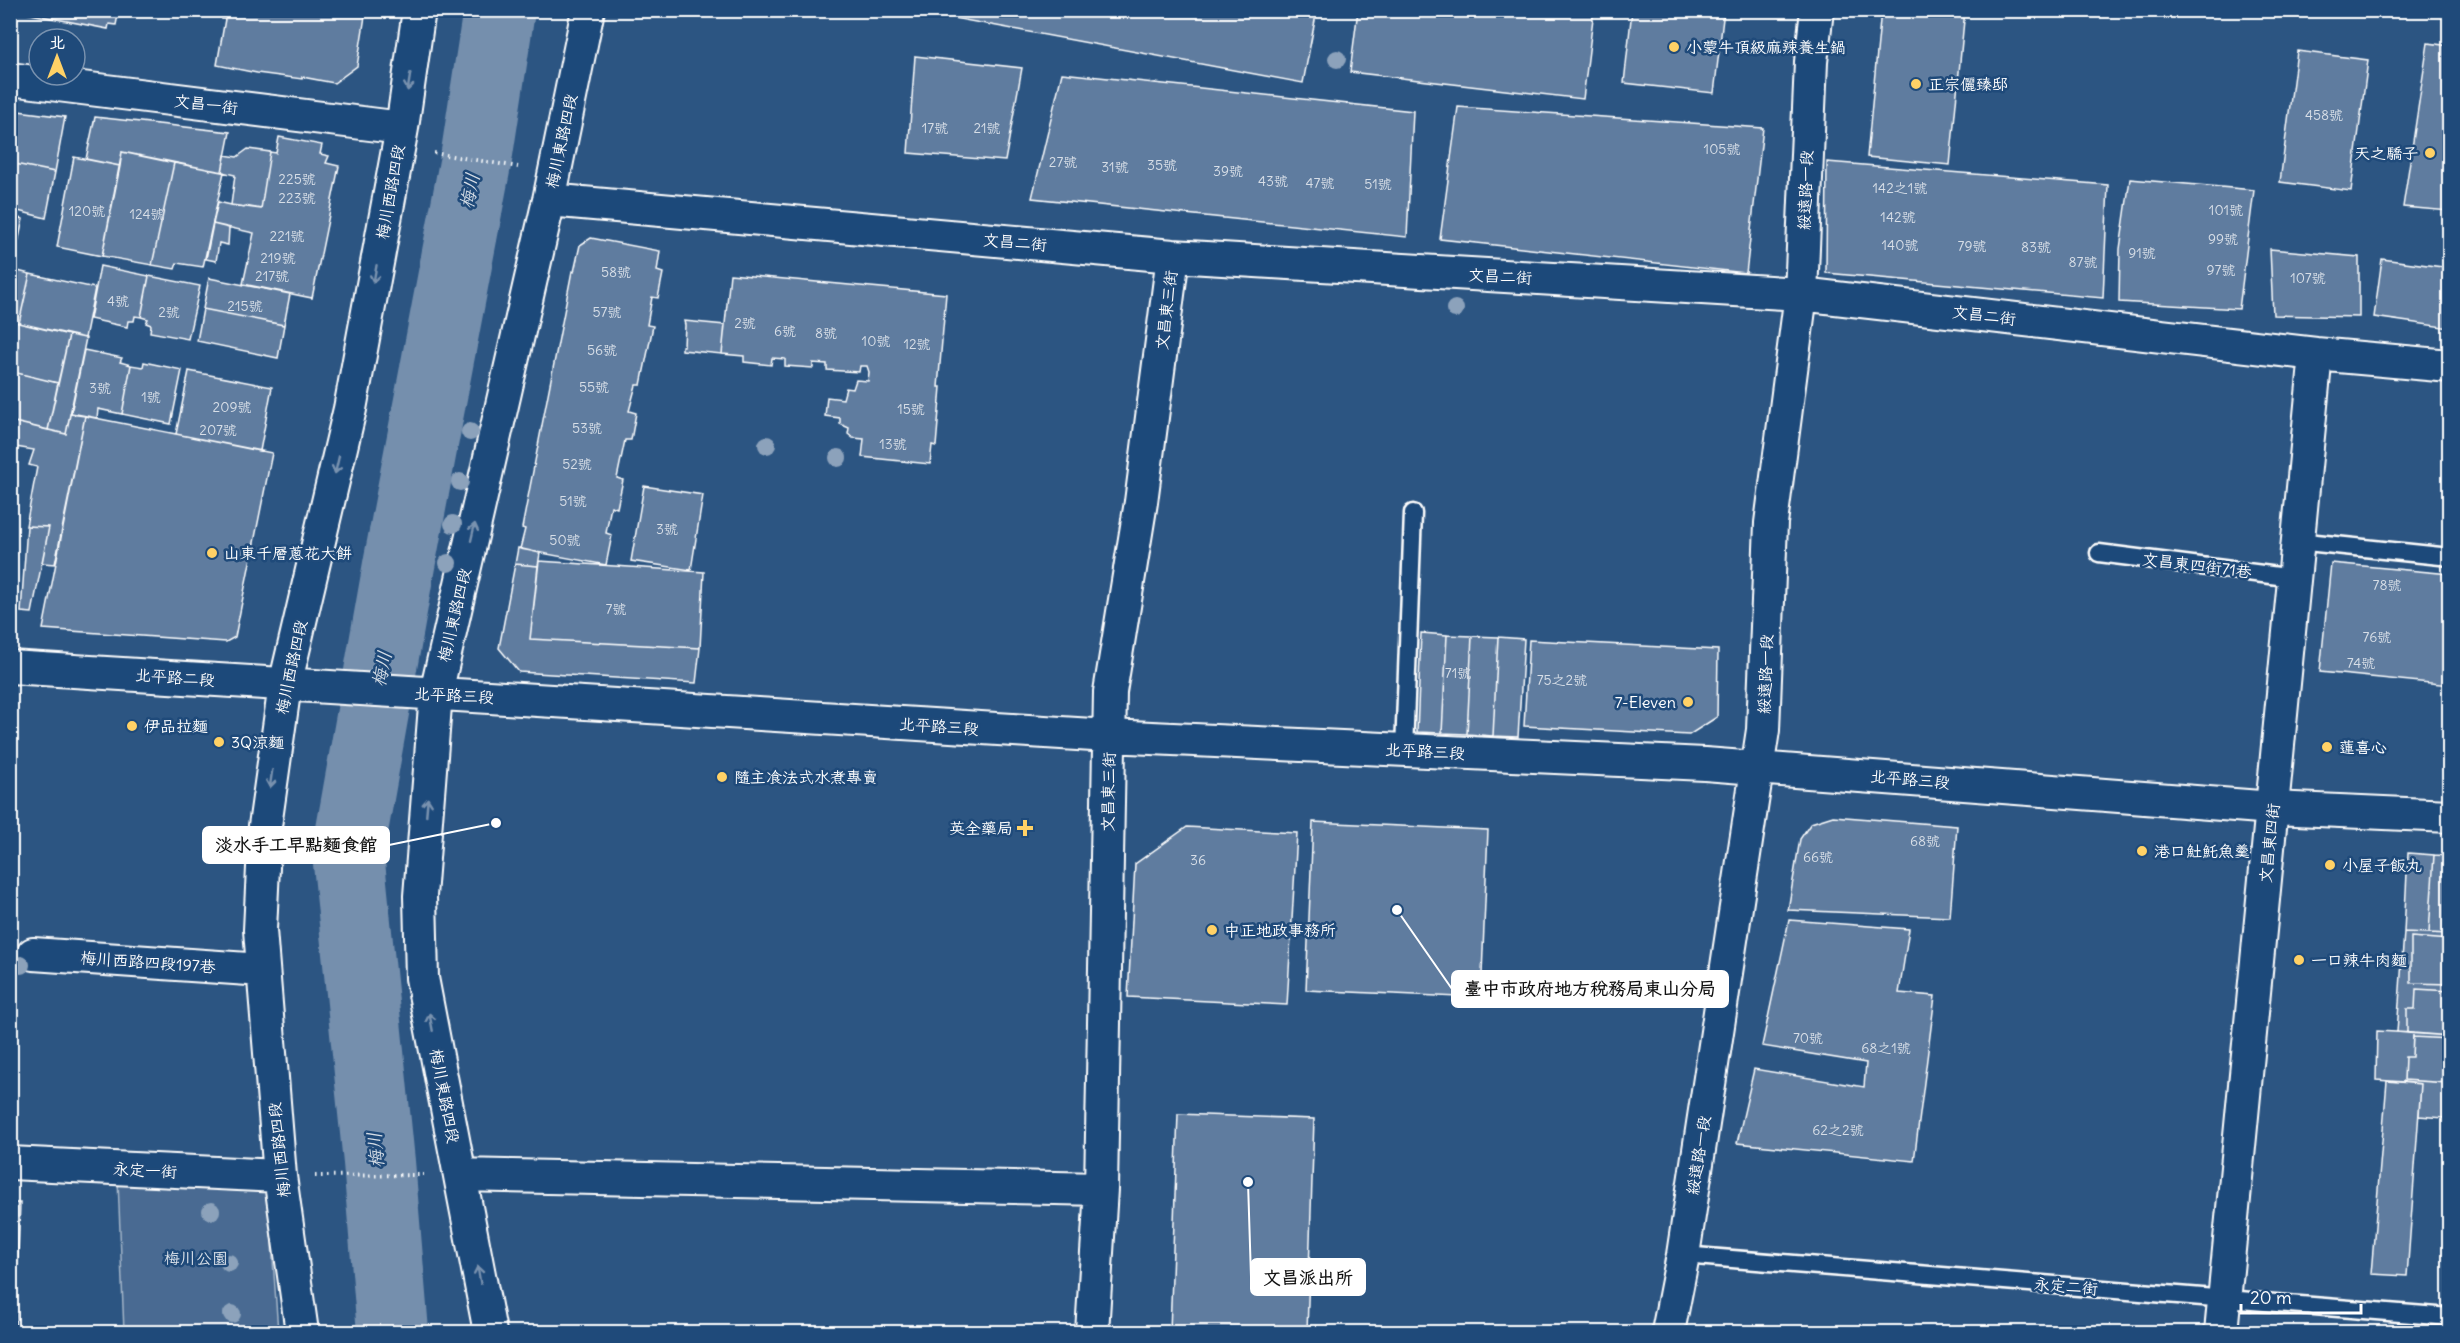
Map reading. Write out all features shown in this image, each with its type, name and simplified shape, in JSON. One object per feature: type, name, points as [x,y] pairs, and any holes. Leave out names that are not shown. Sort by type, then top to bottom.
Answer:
[{"type":"street","name":"梅川西路四段","points":[[302,1332],[280,1176],[260,930],[265,826],[285,685],[350,409],[402,128],[419,10]]},
{"type":"street","name":"梅川東路四段","points":[[490,1332],[422,978],[420,896],[436,693],[552,185],[588,10]]},
{"type":"street","name":"綏遠路一段","points":[[1668,1332],[1683,1255],[1763,730],[1771,523],[1801,294],[1811,62],[1817,10]]},
{"type":"street","name":"文昌一街","points":[[10,79],[402,128]]},
{"type":"street","name":"文昌二街","points":[[552,185],[1173,256],[1801,294],[2316,354],[2450,366]]},
{"type":"street","name":"文昌東三街","points":[[1092,1332],[1101,1189],[1110,692],[1141,502],[1173,256]]},
{"type":"street","name":"文昌東四街","points":[[2221,1332],[2316,354]]},
{"type":"street","name":"北平路二段","points":[[10,667],[340,688]]},
{"type":"street","name":"北平路三段","points":[[340,688],[1109,736],[1758,767],[2273,808],[2450,816]]},
{"type":"street","name":"梅川西路四段197巷","points":[[33,954],[263,970]]},
{"type":"street","name":"永定一街","points":[[10,1163],[280,1176]]},
{"type":"street","points":[[461,1175],[1101,1189]]},
{"type":"lane","points":[[1404,750],[1413,513]]},
{"type":"lane","points":[[2297,541],[2450,557]]},
{"type":"lane","name":"文昌東四街71巷","points":[[2099,553],[2294,578]]},
{"type":"lane","name":"永定二街","points":[[1683,1255],[2450,1317]]},
{"type":"path","points":[[429,152],[512,166],[552,185]]},
{"type":"path","points":[[280,1176],[461,1175]]},
{"type":"green space","name":"梅川公園","points":[[118,1180],[268,1187],[278,1332],[124,1332]]},
{"type":"building","points":[[10,10],[119,10],[116,25],[109,24],[108,29]]},
{"type":"building","points":[[217,10],[366,10],[357,66],[334,83],[302,77],[302,79],[257,73],[217,65],[225,19],[216,15]]},
{"type":"building","points":[[911,10],[1317,10],[1303,83]]},
{"type":"building","points":[[1358,10],[1594,10],[1583,99],[1350,72]]},
{"type":"building","name":"小蒙牛頂級麻辣養生鍋","points":[[1632,10],[1724,10],[1714,93],[1624,83]]},
{"type":"building","name":"正宗儷臻邸","points":[[1881,10],[1965,10],[1950,165],[1867,157]]},
{"type":"building","name":"天之驕子","points":[[2428,43],[2450,46],[2450,211],[2403,207]]},
{"type":"building","points":[[2297,51],[2368,60],[2351,191],[2280,182]]},
{"type":"building","points":[[915,56],[1022,68],[1005,161],[908,153]]},
{"type":"building","points":[[1062,73],[1413,111],[1407,237],[1032,198]]},
{"type":"building","points":[[1458,107],[1763,128],[1746,273],[1440,239]]},
{"type":"building","points":[[10,110],[65,117],[55,172],[10,163]]},
{"type":"building","points":[[95,117],[230,132],[222,172],[122,152],[120,166],[86,159]]},
{"type":"building","points":[[279,137],[322,145],[320,154],[329,156],[326,163],[339,166],[312,298],[243,284],[254,233],[213,224],[218,202],[261,209],[270,152],[276,153]]},
{"type":"building","points":[[248,149],[270,152],[261,209],[231,205],[235,175],[222,172],[225,155],[237,157]]},
{"type":"building","points":[[122,152],[174,163],[152,265],[102,256]]},
{"type":"building","points":[[74,157],[120,166],[102,256],[57,247]]},
{"type":"building","points":[[1827,162],[2108,185],[2103,298],[1826,273]]},
{"type":"building","points":[[10,163],[55,172],[46,218],[10,209]]},
{"type":"building","points":[[174,163],[224,172],[203,267],[177,263],[175,269],[152,265]]},
{"type":"building","points":[[2130,179],[2254,190],[2239,309],[2119,302],[2120,249]]},
{"type":"building","points":[[10,216],[23,219],[13,267],[10,267]]},
{"type":"building","points":[[213,224],[229,228],[228,245],[219,243],[216,261],[206,259]]},
{"type":"building","points":[[591,238],[660,251],[657,271],[663,273],[658,298],[652,297],[647,325],[653,326],[641,385],[636,385],[629,411],[636,413],[631,440],[625,440],[617,478],[623,480],[617,508],[611,506],[606,533],[612,535],[606,565],[520,549],[525,529],[522,528],[572,271],[574,272],[580,245]]},
{"type":"building","points":[[2270,249],[2359,257],[2359,317],[2273,315]]},
{"type":"building","points":[[2382,259],[2450,268],[2450,328],[2374,317]]},
{"type":"building","points":[[100,266],[149,276],[141,317],[135,316],[134,321],[128,321],[127,327],[90,319]]},
{"type":"building","points":[[10,269],[30,274],[19,323],[10,321]]},
{"type":"building","points":[[30,274],[95,288],[85,338],[19,323]]},
{"type":"building","points":[[730,274],[946,294],[938,387],[941,387],[936,446],[932,445],[930,464],[862,457],[864,439],[853,438],[848,434],[849,428],[840,424],[840,418],[825,416],[827,397],[843,399],[846,388],[853,389],[856,380],[868,381],[867,366],[860,366],[859,372],[827,370],[827,364],[813,363],[813,368],[785,366],[785,359],[772,358],[771,365],[744,362],[744,356],[722,354]]},
{"type":"building","points":[[149,276],[200,286],[188,339],[150,332],[151,325],[146,323],[148,319],[141,317]]},
{"type":"building","points":[[209,278],[290,294],[284,325],[203,309]]},
{"type":"building","points":[[203,309],[284,325],[278,358],[197,341]]},
{"type":"building","points":[[10,321],[69,335],[58,383],[13,372],[17,354],[10,353]]},
{"type":"building","points":[[684,321],[725,325],[722,354],[682,350]]},
{"type":"building","points":[[69,335],[86,338],[66,434],[48,430]]},
{"type":"building","points":[[84,350],[122,358],[120,362],[131,365],[122,414],[98,409],[97,418],[71,413]]},
{"type":"building","points":[[144,362],[182,370],[171,424],[122,414],[131,365],[143,367]]},
{"type":"building","points":[[189,371],[272,387],[260,451],[176,434]]},
{"type":"building","points":[[13,372],[58,383],[48,430],[10,421],[10,384]]},
{"type":"building","points":[[70,414],[85,416],[55,564],[42,563],[49,527],[26,526],[37,467],[29,465],[34,450],[10,446],[10,421],[66,434]]},
{"type":"building","points":[[85,416],[272,453],[235,637],[226,642],[43,629]]},
{"type":"building","points":[[644,486],[703,495],[691,570],[631,561]]},
{"type":"building","points":[[27,526],[49,527],[32,613],[21,612]]},
{"type":"building","points":[[518,548],[540,553],[538,566],[515,564]]},
{"type":"building","points":[[539,561],[704,572],[700,648],[530,639]]},
{"type":"building","points":[[2331,563],[2450,574],[2450,685],[2320,672]]},
{"type":"building","points":[[515,564],[538,566],[530,639],[700,648],[696,683],[519,672],[499,648]]},
{"type":"building","points":[[1421,633],[1447,635],[1442,733],[1417,732]]},
{"type":"building","points":[[1447,635],[1472,636],[1467,734],[1442,733]]},
{"type":"building","points":[[1472,636],[1498,637],[1493,736],[1467,734]]},
{"type":"building","points":[[1498,637],[1524,639],[1518,737],[1493,736]]},
{"type":"building","points":[[1529,640],[1718,650],[1717,717],[1689,735],[1524,726]]},
{"type":"building","points":[[1833,816],[1957,826],[1950,917],[1788,910],[1800,839],[1811,823]]},
{"type":"building","points":[[1313,822],[1488,830],[1481,998],[1306,990]]},
{"type":"building","name":"中正地政事務所","points":[[1187,827],[1297,833],[1287,1005],[1128,997],[1135,864]]},
{"type":"building","points":[[2408,853],[2434,855],[2429,933],[2404,932]]},
{"type":"building","points":[[2434,855],[2450,856],[2450,934],[2429,933]]},
{"type":"building","points":[[1789,920],[1909,929],[1899,993],[1935,996],[1914,1161],[1737,1143],[1754,1069],[1864,1087],[1866,1063],[1762,1046]]},
{"type":"building","points":[[2404,932],[2450,934],[2450,940],[2411,937],[2411,983],[2450,984],[2450,991],[2416,989],[2415,1009],[2407,1009],[2407,1033],[2397,1032]]},
{"type":"building","points":[[2404,932],[2450,934],[2450,991],[2416,989],[2415,1009],[2407,1009],[2407,1033],[2397,1032]]},
{"type":"building","points":[[2411,937],[2450,940],[2450,984],[2411,983]]},
{"type":"building","points":[[2416,989],[2450,991],[2450,1036],[2407,1033],[2407,1009],[2415,1009]]},
{"type":"building","points":[[2377,1031],[2413,1033],[2412,1057],[2405,1057],[2404,1082],[2376,1080]]},
{"type":"building","points":[[2413,1033],[2450,1036],[2450,1039],[2413,1037]]},
{"type":"building","points":[[2413,1033],[2450,1036],[2450,1039],[2413,1037]]},
{"type":"building","points":[[2413,1037],[2450,1039],[2450,1083],[2404,1080],[2405,1057],[2412,1057]]},
{"type":"building","points":[[2404,1080],[2447,1083],[2444,1118],[2419,1116],[2421,1084],[2404,1082]]},
{"type":"building","points":[[2387,1081],[2421,1084],[2407,1276],[2371,1274]]},
{"type":"building","points":[[1178,1114],[1314,1119],[1307,1332],[1170,1331]]},
{"type":"building","points":[[10,1203],[20,1203],[15,1332],[10,1332]]},
{"type":"waterway","name":"梅川","points":[[393,1332],[379,1162],[348,853],[399,565],[477,153],[499,10]]},
{"type":"place","name":"小蒙牛頂級麻辣養生鍋","points":[[1674,47]]},
{"type":"place","name":"正宗儷臻邸","points":[[1916,84]]},
{"type":"place","name":"天之驕子","points":[[2430,153]]},
{"type":"place","name":"山東千層蔥花大餅","points":[[212,553]]},
{"type":"place","name":"7-Eleven","points":[[1688,702]]},
{"type":"place","name":"伊品拉麵","points":[[132,726]]},
{"type":"place","name":"3Q涼麵","points":[[219,742]]},
{"type":"place","name":"蓮喜心","points":[[2327,747]]},
{"type":"place","name":"隨主飡法式水煮專賣","points":[[722,777]]},
{"type":"place","name":"淡水手工早點麵食館","points":[[496,823]]},
{"type":"place","name":"英全藥局","points":[[1025,828]]},
{"type":"place","name":"港口𩵚魠魚羹","points":[[2142,851]]},
{"type":"place","name":"小屋子飯丸","points":[[2330,865]]},
{"type":"place","name":"臺中市政府地方稅務局東山分局","points":[[1397,910]]},
{"type":"place","name":"中正地政事務所","points":[[1212,930]]},
{"type":"place","name":"一口辣牛肉麵","points":[[2299,960]]},
{"type":"place","name":"文昌派出所","points":[[1248,1182]]}]
